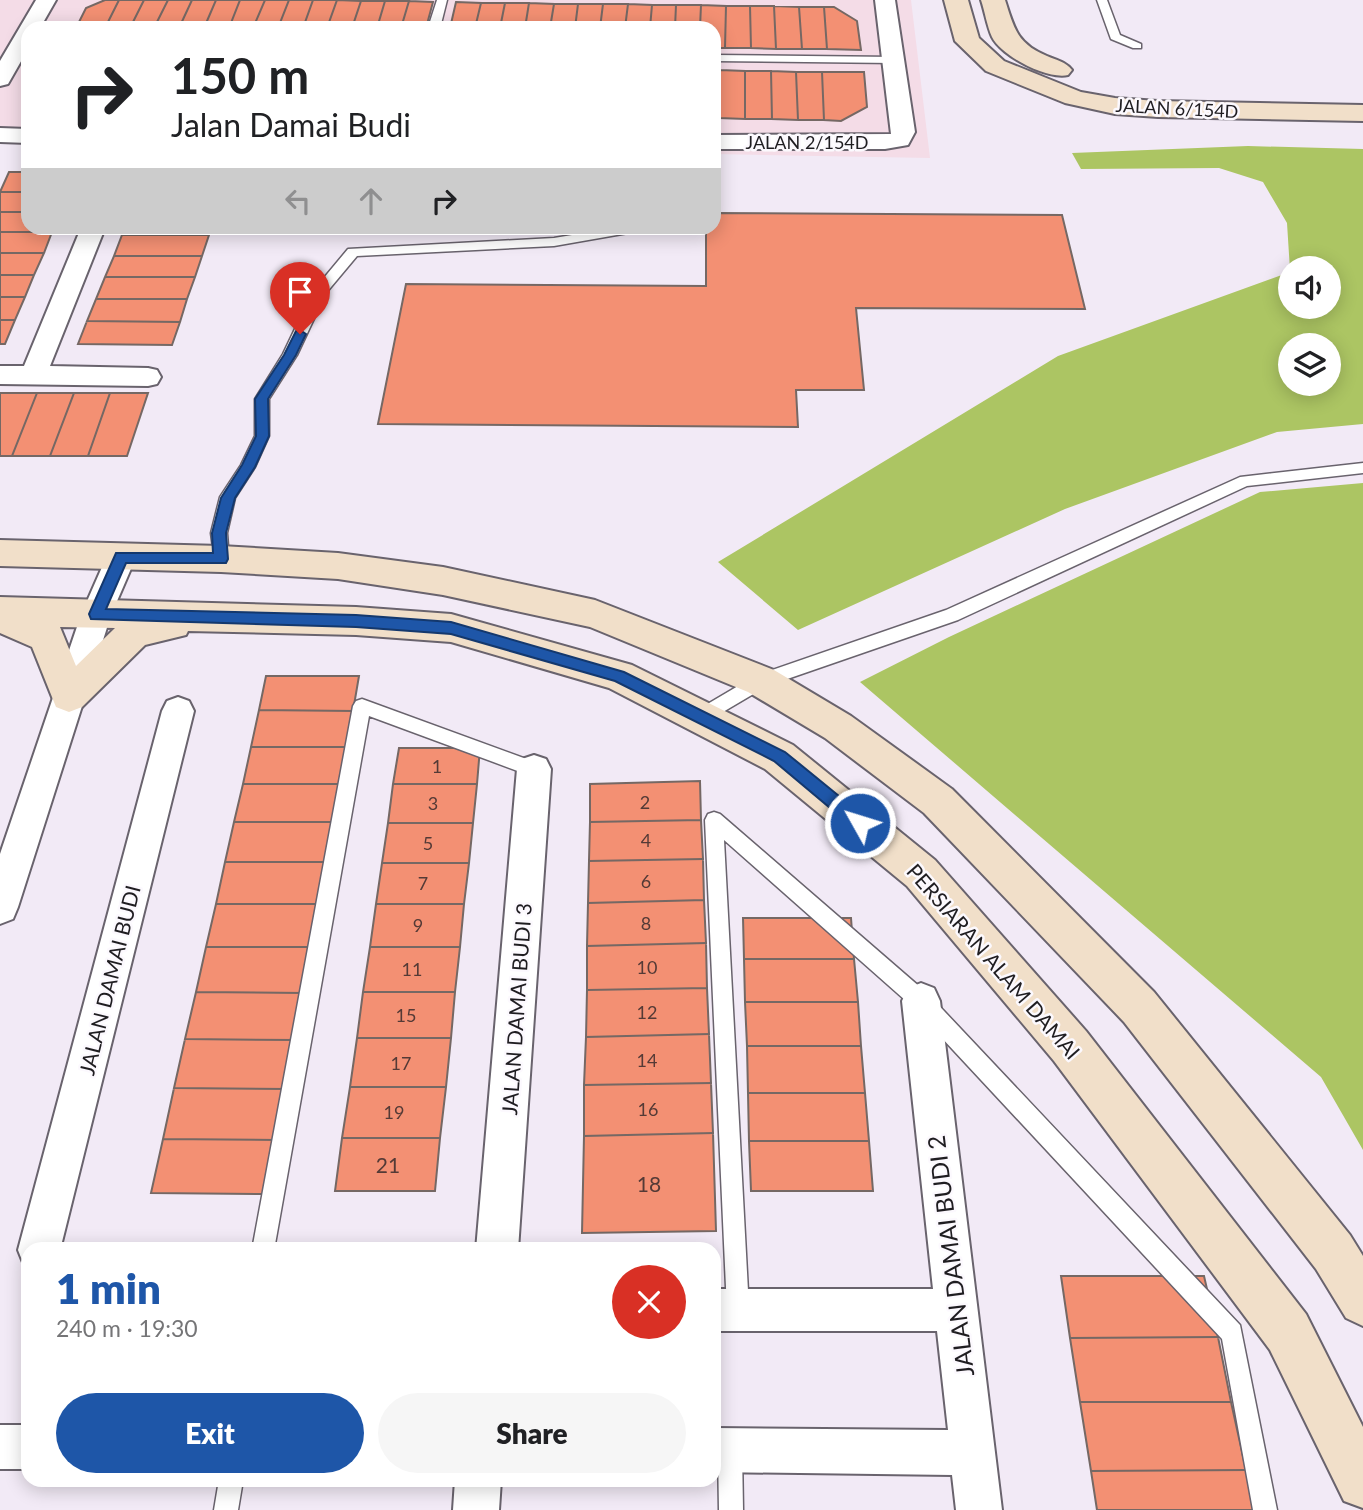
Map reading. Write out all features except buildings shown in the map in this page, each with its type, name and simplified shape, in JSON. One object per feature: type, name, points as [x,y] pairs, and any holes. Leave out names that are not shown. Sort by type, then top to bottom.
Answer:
[{"type":"street","points":[[36,21],[46,0]]},
{"type":"street","points":[[885,0],[894,61]]},
{"type":"street","name":"JALAN 6/154D","points":[[956,0],[967,41],[995,66],[1074,98],[1115,106],[1158,109],[1363,113]]},
{"type":"street","name":"JALAN 6/154D","points":[[993,0],[1004,37],[1034,60],[1080,78],[1136,87],[1363,92]]},
{"type":"street","points":[[0,79],[21,48]]},
{"type":"street","name":"JALAN 2/154D","points":[[721,142],[900,140],[904,132],[894,61]]},
{"type":"street","points":[[1,136],[21,136]]},
{"type":"street","points":[[33,376],[90,235]]},
{"type":"street","points":[[0,376],[148,377]]},
{"type":"street","points":[[0,553],[221,559],[338,566],[443,581],[594,614],[761,681],[838,727],[938,801],[1139,1007],[1333,1252],[1363,1301]]},
{"type":"street","points":[[0,907],[96,614],[121,557]]},
{"type":"street","name":"PERSIARAN ALAM DAMAI","points":[[0,611],[356,621],[451,628],[619,676],[779,757],[920,873],[1070,1046],[1288,1332],[1363,1482]]},
{"type":"street","points":[[69,696],[134,633],[211,617]]},
{"type":"street","points":[[0,618],[47,637],[69,696]]},
{"type":"street","name":"JALAN DAMAI BUDI","points":[[41,1242],[178,711]]},
{"type":"street","name":"JALAN DAMAI BUDI 3","points":[[499,1242],[534,769]]},
{"type":"street","name":"JALAN DAMAI BUDI 2","points":[[921,1001],[979,1510]]},
{"type":"street","points":[[726,1310],[957,1310]]},
{"type":"street","points":[[0,1447],[21,1447]]},
{"type":"street","points":[[722,1450],[973,1453]]},
{"type":"street","points":[[476,1510],[478,1487]]},
{"type":"lane","points":[[436,21],[442,0]]},
{"type":"lane","points":[[1102,0],[1115,37],[1138,46]]},
{"type":"lane","points":[[721,58],[894,61]]},
{"type":"lane","points":[[221,559],[219,533],[228,498],[248,467],[262,436],[261,399],[290,355],[320,291],[353,252],[554,242],[594,235]]},
{"type":"lane","points":[[699,717],[761,681],[952,615],[1245,481],[1363,468]]},
{"type":"lane","points":[[264,1242],[362,706],[534,769]]},
{"type":"lane","points":[[726,1310],[714,820],[921,1001],[1232,1333],[1265,1510]]},
{"type":"lane","points":[[722,1450],[731,1510]]},
{"type":"lane","points":[[226,1510],[230,1487]]},
{"type":"shaded area","points":[[0,0],[911,0],[930,158],[721,154],[721,21],[21,21],[21,142],[0,142]]},
{"type":"green space","points":[[1248,146],[1363,149],[1363,424],[1277,432],[1065,509],[798,630],[718,562],[1058,356],[1278,276],[1278,319],[1341,319],[1341,256],[1289,256],[1287,223],[1263,182],[1219,168],[1081,169],[1072,153]]},
{"type":"green space","points":[[1363,483],[1363,1150],[1321,1077],[860,682],[949,637],[1260,492]]},
{"type":"route","points":[[300,334],[290,355],[261,399],[262,436],[248,467],[228,498],[219,533],[221,559],[121,557],[96,614],[356,621],[451,628],[619,676],[779,757],[860,823]]}]
